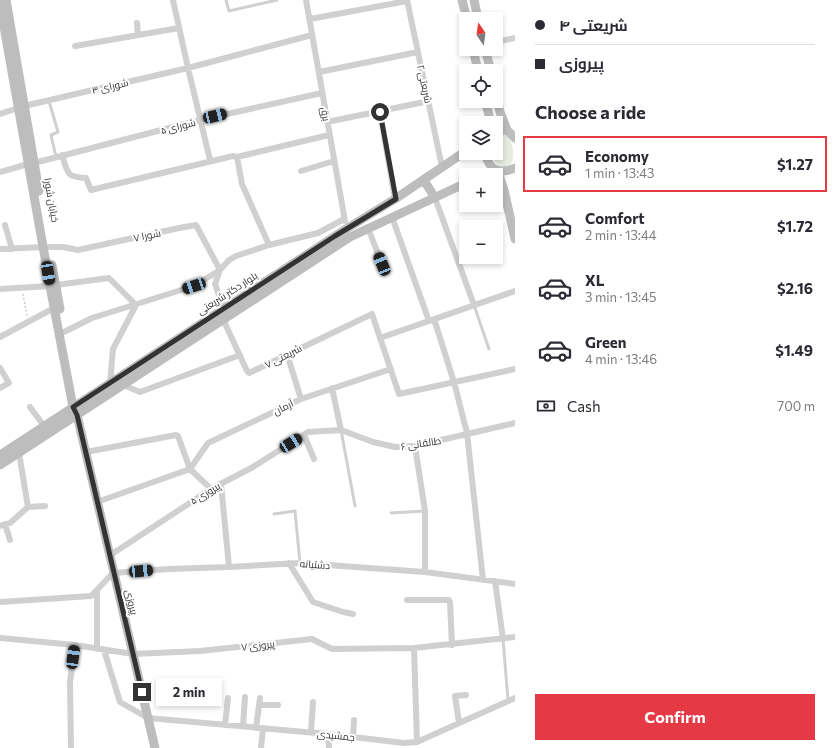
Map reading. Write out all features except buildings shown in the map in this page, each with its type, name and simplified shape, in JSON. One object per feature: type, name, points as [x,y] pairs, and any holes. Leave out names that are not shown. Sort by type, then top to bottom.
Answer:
[{"type":"street","name":"خیابان شورا","points":[[6,0],[21,107]]},
{"type":"street","points":[[173,0],[210,160]]},
{"type":"street","name":"برق","points":[[306,0],[346,229]]},
{"type":"street","points":[[310,19],[407,0]]},
{"type":"street","name":"شریعتی ۲","points":[[407,0],[442,168]]},
{"type":"street","points":[[462,0],[465,12]]},
{"type":"street","points":[[474,0],[477,12]]},
{"type":"street","name":"خیابان شورا","points":[[0,4],[21,107],[53,286],[64,332],[76,408]]},
{"type":"street","points":[[137,23],[138,35]]},
{"type":"street","points":[[75,46],[179,28]]},
{"type":"street","name":"شورای ۳","points":[[0,114],[21,107],[188,68],[312,35]]},
{"type":"street","points":[[503,41],[515,38]]},
{"type":"street","points":[[318,72],[418,52]]},
{"type":"street","name":"شورای ۵","points":[[0,172],[200,120],[322,93]]},
{"type":"street","points":[[327,122],[429,101]]},
{"type":"street","points":[[499,108],[512,133]]},
{"type":"street","points":[[380,112],[396,199]]},
{"type":"street","points":[[59,156],[68,174],[74,178],[86,178],[91,190],[210,160],[233,156],[237,157],[329,135]]},
{"type":"street","name":"بلوار دکتر شریعتی","points":[[0,455],[44,426],[76,408],[123,385],[144,366],[224,309],[324,243],[396,199],[459,156]]},
{"type":"street","points":[[237,157],[242,184],[269,245]]},
{"type":"street","points":[[487,160],[494,168]]},
{"type":"street","points":[[301,171],[334,161]]},
{"type":"street","points":[[503,172],[507,172],[515,168]]},
{"type":"street","points":[[422,181],[427,185],[435,198],[474,305]]},
{"type":"street","name":"بلوار دکتر شریعتی","points":[[0,465],[19,453],[110,383],[144,366],[223,319],[350,237],[459,186]]},
{"type":"street","points":[[503,188],[515,239]]},
{"type":"street","points":[[392,217],[432,320],[454,382],[467,434],[483,580]]},
{"type":"street","points":[[64,332],[92,318],[194,286],[220,270],[229,260],[236,256],[269,245],[318,233],[344,219]]},
{"type":"street","points":[[5,225],[12,249]]},
{"type":"street","name":"شورا ۷","points":[[46,247],[63,247],[78,250],[196,225],[220,270]]},
{"type":"street","points":[[368,228],[382,264]]},
{"type":"street","points":[[318,233],[324,243]]},
{"type":"street","points":[[0,249],[46,247]]},
{"type":"street","points":[[220,270],[215,284],[224,309]]},
{"type":"street","points":[[0,289],[53,286],[109,278],[136,305]]},
{"type":"street","name":"خیابان شورا","points":[[53,286],[54,308],[76,408]]},
{"type":"street","points":[[515,291],[380,338],[399,394],[515,369]]},
{"type":"street","points":[[110,383],[112,349],[136,305]]},
{"type":"street","points":[[0,337],[54,308]]},
{"type":"street","name":"شریعتی ۷","points":[[223,319],[249,373],[372,314],[380,338]]},
{"type":"street","points":[[287,354],[301,398]]},
{"type":"street","points":[[123,385],[140,392],[240,356]]},
{"type":"street","points":[[0,368],[9,383],[0,388]]},
{"type":"street","name":"آرمان","points":[[190,469],[208,443],[301,398],[390,369]]},
{"type":"street","points":[[332,388],[340,430]]},
{"type":"street","points":[[30,407],[44,426]]},
{"type":"street","name":"پیروزی","points":[[76,408],[109,556],[155,748]]},
{"type":"street","name":"طالقانی ۶","points":[[304,435],[308,432],[340,430],[373,442],[395,447],[415,446],[515,423]]},
{"type":"street","points":[[86,452],[176,434],[190,469],[211,489]]},
{"type":"street","points":[[304,435],[314,459]]},
{"type":"street","name":"پیروزی ۵","points":[[109,556],[211,489],[253,467],[304,435]]},
{"type":"street","points":[[415,446],[425,511],[425,572]]},
{"type":"street","points":[[19,453],[28,507]]},
{"type":"street","points":[[97,502],[190,469]]},
{"type":"street","points":[[221,484],[229,567]]},
{"type":"street","points":[[10,540],[3,525],[10,523],[28,507],[45,506]]},
{"type":"street","points":[[289,563],[313,602],[353,614]]},
{"type":"street","name":"دشتیانه","points":[[113,573],[300,563],[425,572],[515,584]]},
{"type":"street","points":[[0,602],[91,596],[113,573]]},
{"type":"street","points":[[495,581],[503,639]]},
{"type":"street","points":[[96,590],[97,649]]},
{"type":"street","points":[[408,600],[449,600],[452,644]]},
{"type":"street","name":"پیروزی ۷","points":[[0,638],[75,645],[133,654],[200,651],[312,639],[332,649],[414,648],[515,637]]},
{"type":"street","points":[[71,748],[70,682],[75,645]]},
{"type":"street","points":[[414,648],[417,742]]},
{"type":"street","points":[[104,650],[120,702],[148,718]]},
{"type":"street","points":[[459,723],[455,696],[466,695]]},
{"type":"street","points":[[243,726],[245,697]]},
{"type":"street","points":[[225,725],[228,698]]},
{"type":"street","points":[[260,698],[259,728],[261,748]]},
{"type":"street","name":"جمشیدی","points":[[148,718],[311,732],[404,743],[417,742],[515,698]]},
{"type":"street","points":[[311,732],[313,702]]},
{"type":"street","points":[[259,706],[278,705]]},
{"type":"street","points":[[353,737],[354,720]]},
{"type":"street","points":[[328,734],[329,748]]},
{"type":"lane","points":[[226,0],[229,11],[277,0]]},
{"type":"lane","points":[[49,100],[58,132],[51,135],[59,156]]},
{"type":"lane","points":[[474,305],[489,349]]},
{"type":"lane","points":[[340,430],[355,506]]},
{"type":"lane","points":[[274,514],[295,511],[300,563]]},
{"type":"lane","points":[[391,513],[425,511]]},
{"type":"lane","points":[[503,639],[508,700]]},
{"type":"path","points":[[22,288],[28,322]]},
{"type":"shaded area","points":[[504,135],[508,137],[512,144],[512,161],[508,167],[504,168],[494,160],[503,160]]},
{"type":"route","points":[[142,692],[77,415],[73,407],[335,236],[396,199],[380,112]]}]
